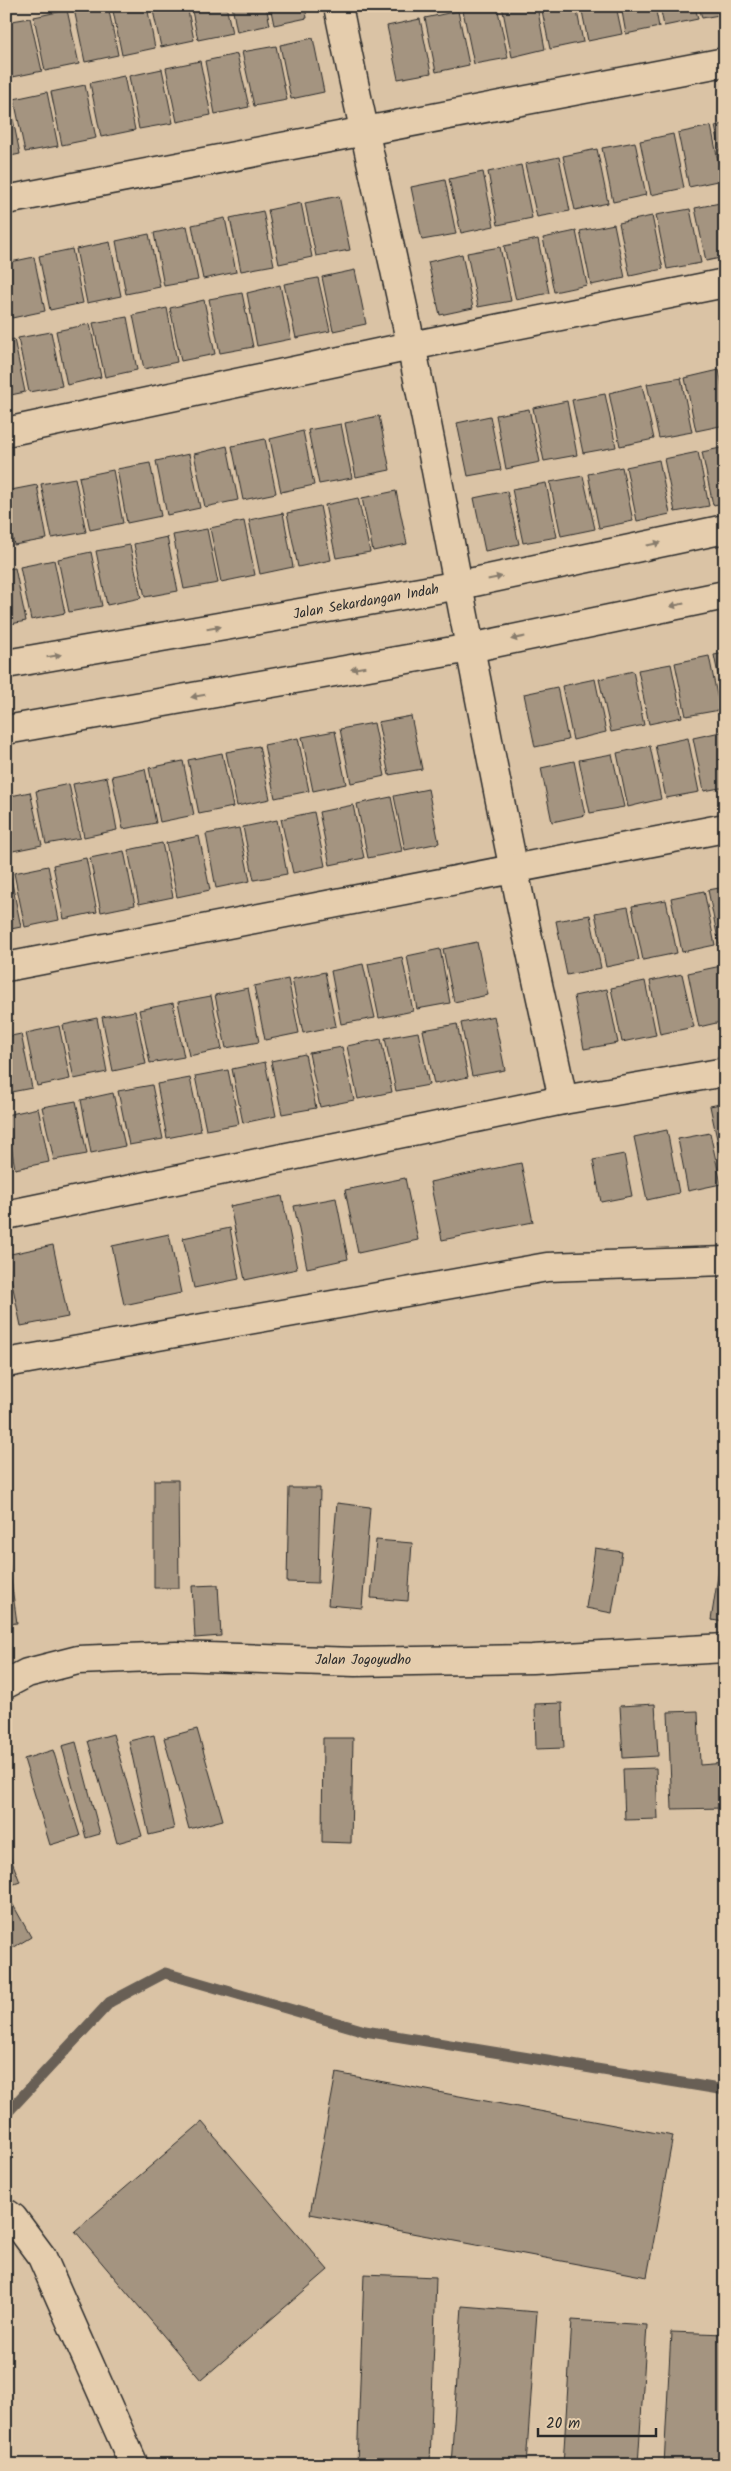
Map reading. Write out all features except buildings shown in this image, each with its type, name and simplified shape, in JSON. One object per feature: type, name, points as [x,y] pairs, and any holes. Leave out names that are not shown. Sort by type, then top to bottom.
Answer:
[{"type":"street","points":[[338,6],[362,131],[411,346],[460,585],[470,648],[514,870],[563,1100]]},
{"type":"street","points":[[6,200],[725,62]]},
{"type":"street","points":[[6,432],[411,346],[725,283]]},
{"type":"street","name":"Jalan Sekardangan Indah","points":[[6,664],[460,585],[725,529]]},
{"type":"street","points":[[6,730],[470,648],[725,595]]},
{"type":"street","points":[[6,967],[725,828]]},
{"type":"street","points":[[6,1215],[563,1100],[725,1072]]},
{"type":"street","points":[[6,1363],[547,1267],[725,1261]]},
{"type":"street","name":"Jalan Jogoyudho","points":[[6,1684],[27,1673],[78,1660],[176,1656],[355,1662],[532,1659],[725,1648]]},
{"type":"street","points":[[6,2213],[13,2218],[42,2256],[134,2465]]},
{"type":"waterway","points":[[6,2114],[110,2002],[165,1973],[365,2031],[725,2090]]}]
